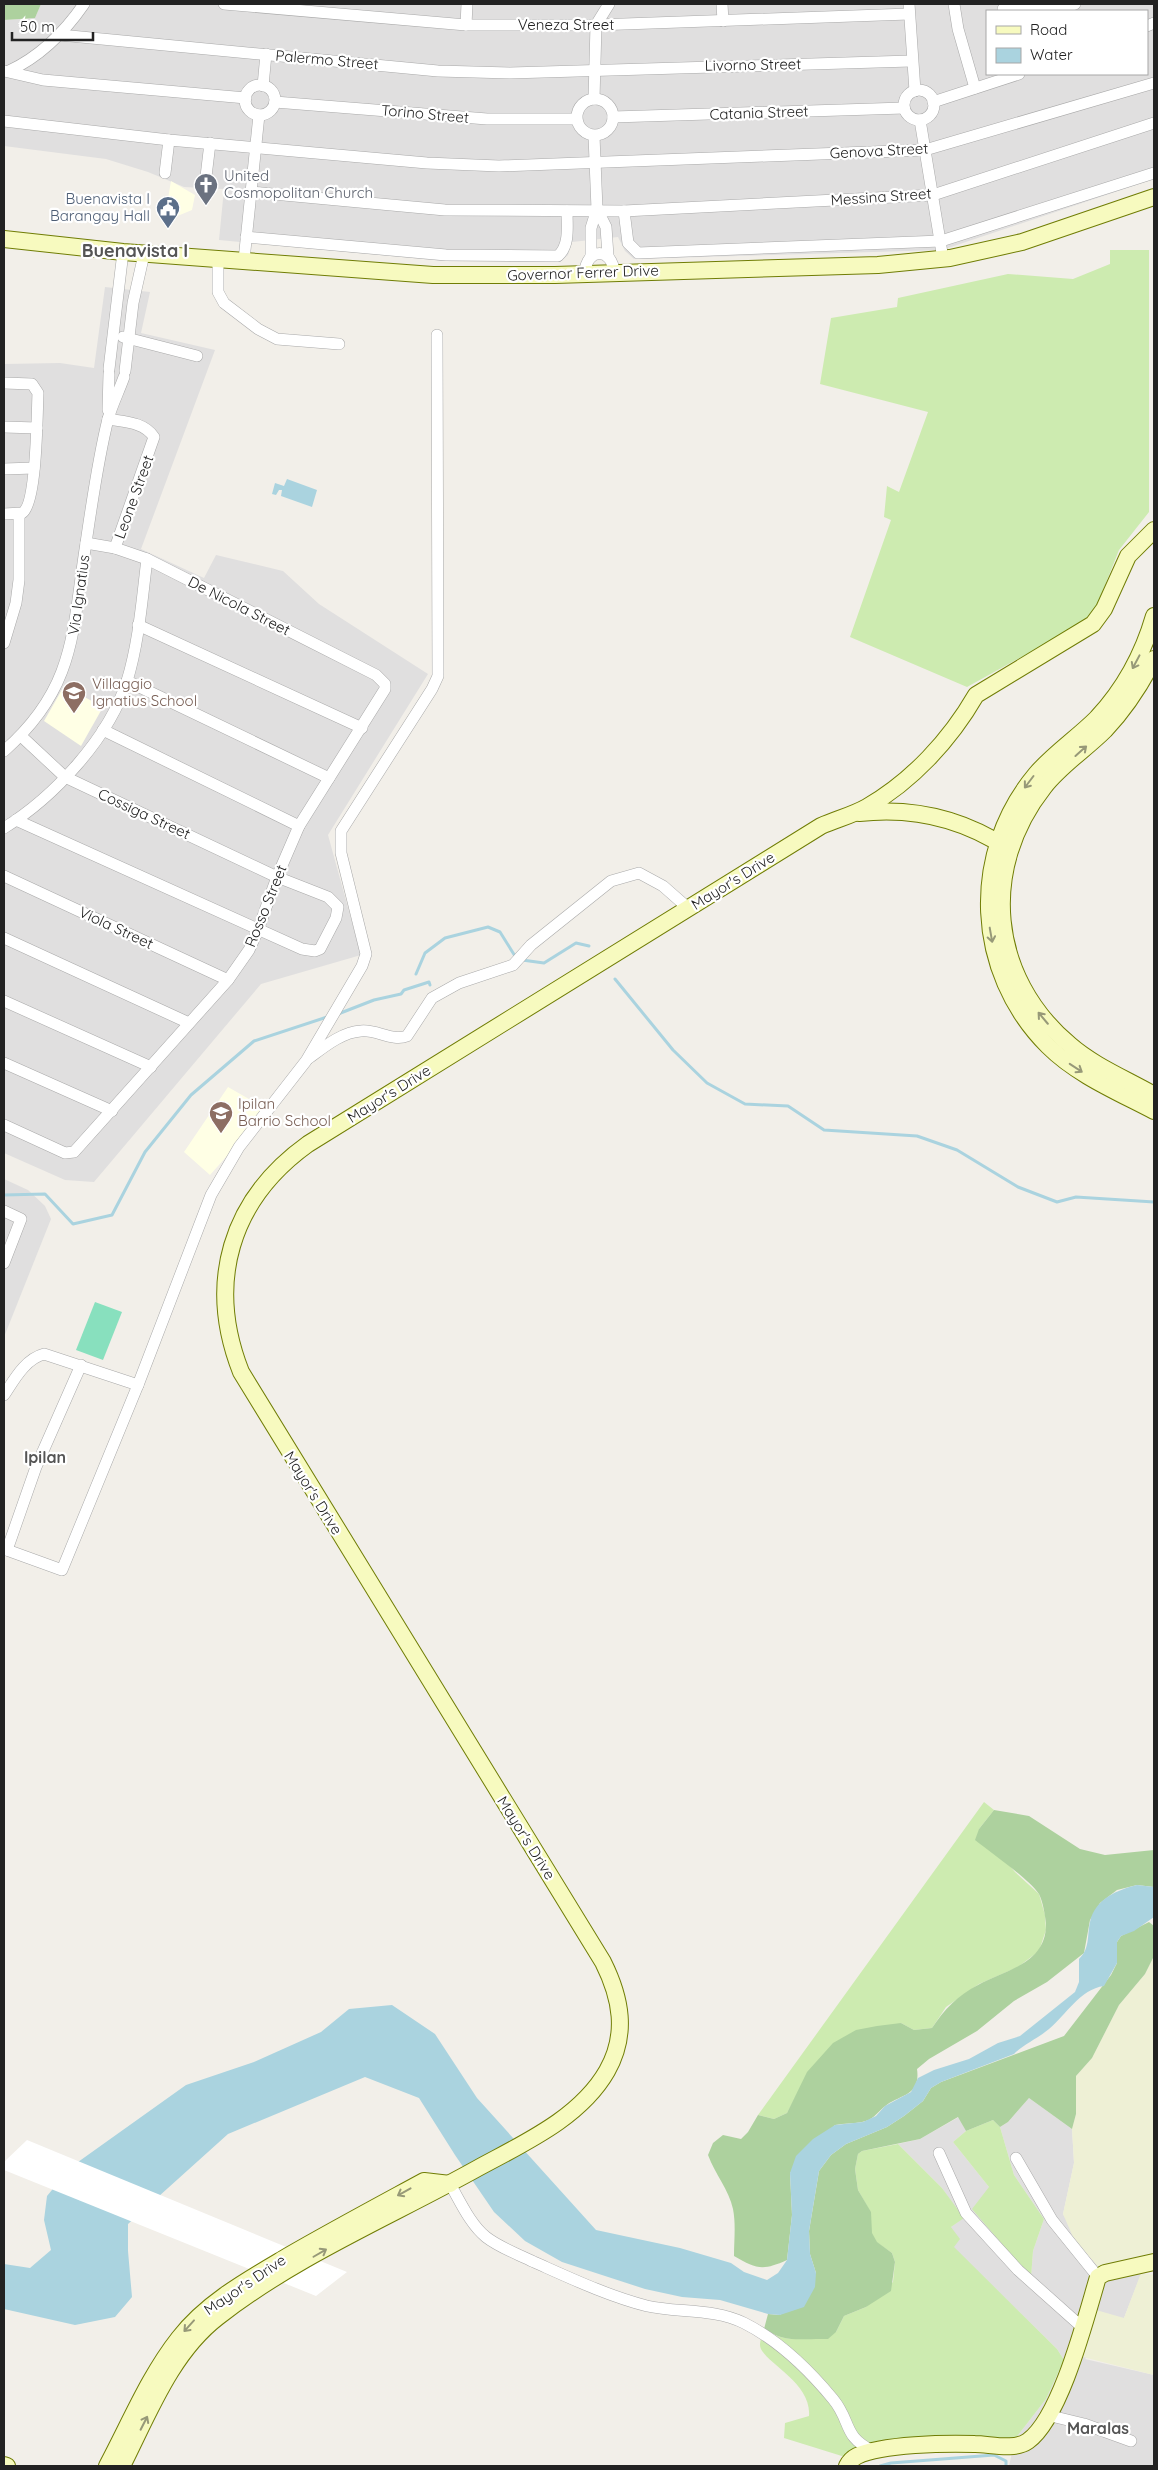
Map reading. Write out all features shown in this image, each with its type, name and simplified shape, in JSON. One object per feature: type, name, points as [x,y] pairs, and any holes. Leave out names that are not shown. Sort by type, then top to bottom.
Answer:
[{"type":"street","points":[[6,71],[39,54],[60,35],[84,4]]},
{"type":"street","name":"Veneza Street","points":[[224,4],[466,25],[596,25],[909,9]]},
{"type":"street","points":[[466,25],[467,4]]},
{"type":"street","points":[[594,98],[596,25],[609,4]]},
{"type":"street","points":[[722,4],[723,20]]},
{"type":"street","points":[[954,4],[958,28],[975,88]]},
{"type":"street","points":[[1003,8],[1058,10],[1075,4]]},
{"type":"street","points":[[909,9],[911,61],[915,91]]},
{"type":"street","name":"Palermo Street","points":[[60,35],[438,70],[510,72],[595,70]]},
{"type":"street","points":[[263,86],[266,54]]},
{"type":"street","name":"Livorno Street","points":[[595,70],[911,61]]},
{"type":"street","points":[[6,71],[43,80],[246,98]]},
{"type":"street","points":[[933,102],[1016,75]]},
{"type":"street","name":"Genova Street","points":[[4,122],[169,140],[256,146],[427,163],[500,166],[925,150],[1154,83]]},
{"type":"street","points":[[263,86],[273,93],[275,102],[270,112],[259,115],[249,109],[246,98],[252,88],[263,86]]},
{"type":"street","points":[[915,91],[925,91],[933,102],[929,116],[920,120],[912,118],[904,108],[906,97],[915,91]]},
{"type":"street","points":[[594,98],[608,104],[613,117],[608,130],[594,136],[582,131],[576,119],[581,105],[594,98]]},
{"type":"street","name":"Torino Street","points":[[275,102],[487,120],[576,119]]},
{"type":"street","name":"Catania Street","points":[[613,117],[904,108]]},
{"type":"street","points":[[244,260],[259,115]]},
{"type":"street","points":[[920,120],[943,259]]},
{"type":"street","name":"Messina Street","points":[[251,192],[445,210],[567,211],[933,195],[1154,123]]},
{"type":"street","points":[[592,255],[591,228],[597,209],[594,136]]},
{"type":"street","points":[[165,173],[169,140]]},
{"type":"street","points":[[205,185],[210,143]]},
{"type":"street","points":[[624,210],[628,243],[638,252],[941,241],[1154,172]]},
{"type":"street","name":"Governor Ferrer Drive","points":[[4,239],[144,254],[433,275],[505,276],[878,265],[943,259],[1022,242],[1154,197]]},
{"type":"street","points":[[597,209],[606,227],[608,256]]},
{"type":"street","points":[[246,237],[446,255],[558,256],[564,250],[566,241],[567,211]]},
{"type":"street","name":"Via Ignatius","points":[[4,751],[21,736],[41,712],[65,664],[76,615],[86,543],[108,419],[109,371],[123,252]]},
{"type":"street","points":[[585,273],[585,263],[592,255],[600,253],[608,256],[614,264],[614,272]]},
{"type":"street","name":"Via Ignatius","points":[[108,419],[124,374],[133,303],[144,254]]},
{"type":"street","points":[[218,258],[218,292],[224,303],[258,329],[277,339],[339,344]]},
{"type":"street","points":[[117,301],[133,303]]},
{"type":"street","points":[[114,335],[197,356]]},
{"type":"street","points":[[81,1365],[36,1468],[6,1550],[62,1570],[138,1385],[211,1195],[239,1147],[306,1061],[353,983],[366,954],[341,853],[341,831],[432,690],[438,676],[437,336]]},
{"type":"street","points":[[4,383],[26,382],[36,388],[37,428],[28,508],[19,514],[4,514]]},
{"type":"street","name":"Leone Street","points":[[108,419],[141,426],[148,429],[154,437],[115,548]]},
{"type":"street","points":[[4,427],[37,428]]},
{"type":"street","points":[[4,469],[34,468]]},
{"type":"street","points":[[4,642],[16,604],[19,580],[19,514]]},
{"type":"street","name":"Mayor's Drive","points":[[107,2466],[146,2390],[180,2337],[208,2308],[454,2182],[543,2132],[589,2094],[599,2082],[613,2059],[620,2033],[621,2014],[616,1988],[603,1962],[248,1386],[232,1351],[226,1326],[224,1304],[226,1277],[232,1245],[248,1209],[266,1182],[293,1155],[821,826],[852,814],[879,799],[926,761],[950,734],[976,695],[1093,624],[1104,608],[1128,556],[1154,530]]},
{"type":"street","name":"De Nicola Street","points":[[86,543],[115,548],[147,559],[376,675],[385,684]]},
{"type":"street","points":[[4,828],[65,778],[87,754],[103,730],[127,681],[138,625],[147,559]]},
{"type":"street","points":[[1154,616],[1140,656],[1113,699],[1096,718],[1050,758],[1035,774],[1011,810],[1004,845],[988,888],[989,927],[998,966],[1016,1006],[1036,1032],[1068,1062],[1154,1111]]},
{"type":"street","points":[[138,625],[362,728]]},
{"type":"street","points":[[1154,658],[1130,700],[1116,718],[1056,774],[1037,795],[1019,827],[1004,845],[1003,884],[1004,932],[1015,970],[1028,996],[1044,1019],[1069,1044],[1097,1064],[1154,1095]]},
{"type":"street","points":[[127,681],[329,778]]},
{"type":"street","name":"Rosso Street","points":[[4,1125],[65,1153],[74,1152],[228,980],[249,950],[299,826],[383,695],[385,684]]},
{"type":"street","points":[[103,730],[299,826]]},
{"type":"street","name":"Cossiga Street","points":[[21,736],[65,778],[277,877],[333,900],[338,907],[336,918],[324,943],[315,952],[302,949],[258,930]]},
{"type":"street","points":[[852,814],[884,811],[918,812],[942,818],[1004,845]]},
{"type":"street","points":[[16,820],[258,930]]},
{"type":"street","points":[[306,1061],[327,1045],[354,1032],[368,1031],[400,1038],[407,1036],[432,998],[459,983],[513,965],[531,945],[593,895],[618,878],[639,872],[663,886],[688,908]]},
{"type":"street","name":"Viola Street","points":[[4,876],[228,980]]},
{"type":"street","points":[[4,938],[189,1023]]},
{"type":"street","points":[[4,1001],[150,1067]]},
{"type":"street","points":[[4,1063],[112,1111]]},
{"type":"street","points":[[4,1211],[21,1219],[4,1259]]},
{"type":"street","points":[[4,1395],[22,1369],[38,1356],[44,1354],[138,1385]]},
{"type":"street","points":[[939,2153],[966,2213],[1018,2270],[1083,2328]]},
{"type":"street","points":[[1016,2158],[1052,2220],[1098,2278]]},
{"type":"street","points":[[454,2182],[472,2220],[486,2236],[506,2249],[570,2278],[648,2306],[697,2311],[743,2322],[784,2349],[833,2399],[843,2414],[854,2441],[872,2451]]},
{"type":"street","points":[[846,2466],[857,2456],[872,2451],[905,2447],[974,2444],[1018,2445],[1028,2441],[1047,2415],[1074,2360],[1098,2278],[1105,2273],[1154,2262]]},
{"type":"street","name":"Mayor's Drive","points":[[122,2466],[157,2397],[190,2345],[244,2290]]},
{"type":"street","points":[[1047,2415],[1084,2424],[1131,2441]]},
{"type":"shaded area","points":[[41,4],[1154,4],[1154,179],[942,250],[634,259],[625,251],[618,237],[572,242],[568,255],[560,262],[444,261],[219,240],[224,189],[184,187],[148,172],[106,159],[4,146],[4,20],[35,18]]},
{"type":"shaded area","points":[[171,181],[195,195],[192,210],[175,217],[165,216]]},
{"type":"shaded area","points":[[105,287],[150,292],[141,333],[215,350],[141,549],[204,578],[216,555],[283,571],[319,604],[428,674],[328,835],[361,955],[261,984],[94,1182],[65,1180],[4,1153],[4,364],[60,363],[94,368]]},
{"type":"shaded area","name":"Villaggio Ignatius School","points":[[64,686],[103,707],[81,746],[44,721]]},
{"type":"shaded area","name":"Ipilan Barrio School","points":[[228,1087],[263,1107],[241,1140],[210,1175],[184,1152]]},
{"type":"shaded area","points":[[4,1179],[28,1190],[45,1206],[51,1219],[4,1337]]},
{"type":"shaded area","points":[[1154,1956],[1154,2258],[1099,2268],[1073,2237],[1063,2214],[1074,2163],[1072,2129],[1076,2114],[1076,2076],[1092,2058],[1119,2005],[1145,1974]]},
{"type":"shaded area","points":[[1029,2098],[1072,2129],[1074,2163],[1063,2214],[1090,2260],[1147,2259],[1124,2318],[1085,2359],[1154,2375],[1154,2466],[1009,2466],[1015,2439],[1046,2399],[1064,2360],[1057,2349],[953,2247],[951,2227],[963,2218],[942,2188],[898,2144],[920,2139],[959,2117],[966,2131],[953,2142],[989,2187],[1031,2277],[1033,2251],[1044,2219],[1014,2175],[1000,2127],[1008,2122]]},
{"type":"shaded area","points":[[1141,2273],[1154,2275],[1154,2375],[1079,2356],[1096,2310],[1124,2318]]},
{"type":"green space","points":[[4,4],[41,4],[35,18],[4,20]]},
{"type":"green space","points":[[1110,250],[1149,250],[1149,512],[1119,550],[1092,618],[967,687],[850,637],[891,520],[884,517],[887,486],[899,492],[928,412],[820,384],[831,318],[897,307],[898,298],[1008,274],[1073,279],[1110,264]]},
{"type":"green space","points":[[95,1302],[122,1312],[103,1360],[76,1350]]},
{"type":"green space","points":[[984,1802],[994,1810],[979,1829],[1015,1872],[1039,1894],[1045,1915],[1046,1930],[1039,1951],[1018,1967],[979,1984],[946,2007],[932,2028],[914,2030],[901,2023],[797,2094],[787,2113],[774,2119],[758,2115]]},
{"type":"green space","points":[[994,1810],[1029,1816],[1080,1849],[1105,1855],[1154,1850],[1154,1887],[1137,1885],[1117,1890],[1100,1903],[1090,1920],[1084,1953],[1047,1982],[1014,2001],[977,2031],[929,2059],[917,2069],[916,2085],[908,2094],[884,2107],[869,2120],[859,2123],[835,2125],[790,2173],[792,2215],[787,2260],[772,2266],[760,2267],[734,2256],[733,2209],[708,2155],[713,2143],[723,2135],[741,2139],[748,2132],[758,2115],[774,2119],[787,2113],[807,2072],[833,2043],[856,2030],[877,2026],[901,2023],[914,2030],[932,2028],[941,2015],[964,1993],[1023,1964],[1040,1948],[1046,1923],[1039,1894],[1018,1873],[975,1840],[979,1829]]},
{"type":"green space","points":[[1149,1922],[1154,1926],[1154,1956],[1145,1974],[1119,2005],[1092,2058],[1076,2076],[1076,2114],[1072,2129],[1029,2098],[1008,2122],[1000,2127],[993,2120],[966,2131],[958,2117],[920,2139],[862,2151],[858,2154],[855,2169],[858,2190],[871,2212],[872,2233],[877,2242],[892,2253],[895,2262],[891,2291],[866,2307],[844,2316],[836,2332],[828,2339],[780,2337],[764,2329],[768,2314],[780,2315],[816,2273],[810,2254],[809,2231],[819,2171],[831,2155],[846,2144],[887,2127],[904,2116],[923,2101],[931,2088],[941,2082],[1064,2036],[1111,1975],[1117,1963],[1117,1942],[1121,1936]]},
{"type":"green space","points":[[993,2120],[1000,2127],[1014,2175],[1044,2219],[1033,2251],[1031,2278],[972,2209],[989,2187],[953,2142],[966,2131]]},
{"type":"green space","points":[[898,2144],[942,2188],[964,2218],[951,2227],[960,2239],[954,2247],[1057,2349],[1064,2360],[1046,2399],[1015,2439],[845,2457],[784,2438],[785,2423],[809,2416],[808,2404],[803,2392],[786,2373],[768,2358],[762,2351],[760,2343],[764,2329],[773,2334],[791,2339],[808,2338],[836,2332],[844,2316],[866,2307],[893,2282],[895,2262],[892,2253],[876,2242],[871,2233],[871,2213],[858,2190],[855,2169],[858,2154],[862,2151]]},
{"type":"water","points":[[287,479],[317,490],[312,507],[281,496],[282,490],[279,490],[276,495],[272,494],[275,483],[284,486]]},
{"type":"water","points":[[1137,1885],[1154,1887],[1154,1917],[1134,1931],[1121,1936],[1117,1942],[1117,1963],[1104,1986],[1095,1988],[1081,1997],[1049,2029],[1014,2054],[941,2082],[931,2088],[923,2101],[904,2116],[887,2127],[846,2144],[831,2155],[819,2171],[809,2231],[810,2254],[816,2273],[815,2287],[804,2307],[780,2315],[768,2314],[720,2300],[682,2297],[645,2289],[562,2262],[525,2241],[494,2212],[419,2098],[365,2077],[228,2134],[128,2224],[132,2297],[115,2317],[75,2325],[4,2309],[4,2264],[30,2268],[51,2250],[44,2220],[47,2196],[71,2167],[186,2085],[254,2062],[321,2032],[349,2009],[392,2005],[435,2034],[477,2098],[596,2230],[680,2248],[731,2263],[744,2272],[767,2280],[778,2273],[787,2260],[792,2215],[790,2173],[796,2156],[813,2139],[835,2125],[863,2122],[876,2116],[885,2106],[911,2092],[918,2078],[934,2070],[969,2059],[998,2043],[1020,2036],[1075,1992],[1079,1982],[1079,1959],[1087,1947],[1090,1922],[1097,1907],[1115,1893]]},
{"type":"pier","points":[[27,2140],[347,2272],[316,2296],[4,2170],[4,2162]]},
{"type":"waterway","points":[[416,974],[425,953],[445,938],[488,927],[500,932],[515,956]]},
{"type":"waterway","points":[[522,960],[544,963],[576,943],[589,946]]},
{"type":"waterway","points":[[615,979],[673,1050],[707,1083],[745,1104],[788,1106],[824,1130],[917,1136],[957,1150],[1018,1187],[1057,1202],[1076,1197],[1154,1202]]},
{"type":"waterway","points":[[338,1014],[374,1000],[401,994],[404,990],[429,982],[430,985]]},
{"type":"waterway","points":[[4,1195],[45,1194],[73,1224],[112,1215],[145,1152],[191,1095],[254,1041],[327,1017]]},
{"type":"waterway","points":[[880,2466],[891,2463],[994,2455],[1006,2461],[1006,2466]]},
{"type":"place","name":"United Cosmopolitan Church","points":[[206,206]]},
{"type":"place","name":"Buenavista I Barangay Hall","points":[[168,229]]},
{"type":"place","name":"Villaggio Ignatius School","points":[[74,714]]},
{"type":"place","name":"Ipilan Barrio School","points":[[221,1134]]},
{"type":"district","name":"Buenavista I","points":[[135,251]]},
{"type":"district","name":"Ipilan","points":[[45,1457]]},
{"type":"district","name":"Maralas","points":[[1098,2428]]}]
